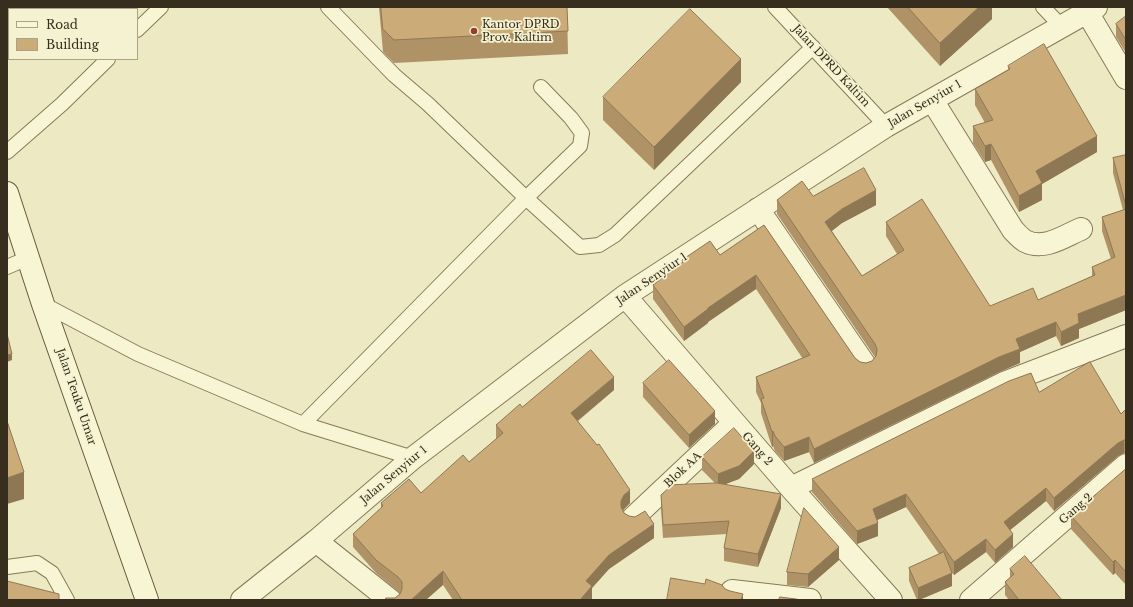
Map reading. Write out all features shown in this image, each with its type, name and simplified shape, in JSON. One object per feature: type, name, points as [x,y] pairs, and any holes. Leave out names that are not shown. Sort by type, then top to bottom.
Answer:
[{"type":"street","name":"Jalan Senyiur 1","points":[[242,600],[316,541],[413,458],[625,296],[886,126],[1061,26],[1092,10]]},
{"type":"street","points":[[1092,10],[1126,78]]},
{"type":"street","points":[[932,100],[1013,230],[1024,241],[1035,244],[1047,244],[1082,228]]},
{"type":"street","name":"Jalan Teuku Umar","points":[[7,193],[43,304],[147,600]]},
{"type":"street","points":[[758,209],[865,365]]},
{"type":"street","name":"Gang 2","points":[[625,296],[734,423],[891,600]]},
{"type":"street","points":[[791,488],[1004,383],[1126,336]]},
{"type":"street","name":"Blok AA","points":[[633,518],[734,423]]},
{"type":"street","name":"Gang 2","points":[[971,600],[1126,465]]},
{"type":"street","points":[[316,541],[390,600]]},
{"type":"street","points":[[732,591],[810,600]]},
{"type":"lane","points":[[138,29],[161,7]]},
{"type":"lane","points":[[328,7],[394,75],[428,104],[526,198],[580,247],[599,245],[615,235],[813,47]]},
{"type":"lane","name":"Jalan DPRD Kaltim","points":[[775,7],[886,126]]},
{"type":"lane","points":[[1043,7],[1061,26]]},
{"type":"lane","points":[[7,152],[62,104],[107,60]]},
{"type":"lane","points":[[302,424],[526,198],[580,146],[582,133],[572,118],[541,87]]},
{"type":"lane","points":[[7,267],[28,258]]},
{"type":"lane","points":[[43,304],[138,354],[302,424],[413,458]]},
{"type":"lane","points":[[7,567],[37,564],[52,573],[67,600]]},
{"type":"building","points":[[381,7],[567,7],[568,31],[394,40],[383,29]]},
{"type":"building","points":[[908,7],[979,7],[940,43]]},
{"type":"building","points":[[690,9],[741,59],[654,147],[603,97]]},
{"type":"building","points":[[1126,16],[1126,40],[1116,24]]},
{"type":"building","points":[[1044,44],[1097,136],[1036,171],[1042,183],[1019,196],[991,144],[985,146],[973,126],[993,120],[975,89],[1010,69],[1008,66]]},
{"type":"building","points":[[1126,155],[1126,206],[1113,158]]},
{"type":"building","points":[[864,168],[876,190],[842,209],[825,222],[862,276],[904,250],[886,222],[922,199],[990,306],[1033,288],[1038,300],[1095,275],[1092,267],[1115,257],[1102,217],[1126,209],[1126,295],[1078,314],[1079,323],[1061,332],[1056,322],[1016,339],[1020,349],[999,357],[814,449],[809,437],[784,447],[773,431],[772,432],[761,399],[764,398],[756,377],[810,355],[756,275],[708,308],[684,327],[653,285],[683,262],[682,260],[710,241],[720,255],[764,225],[855,358],[860,362],[866,363],[872,361],[876,356],[877,349],[875,344],[777,200],[802,181],[813,196]]},
{"type":"building","points":[[7,334],[12,354],[7,355]]},
{"type":"building","points":[[591,350],[614,377],[571,413],[597,445],[599,444],[630,490],[624,495],[621,501],[621,507],[624,513],[635,517],[645,511],[654,524],[609,555],[586,581],[592,586],[580,600],[462,600],[443,571],[411,600],[384,600],[386,598],[395,598],[400,594],[402,582],[398,577],[376,560],[353,534],[383,506],[381,503],[409,479],[421,493],[463,455],[469,462],[503,433],[496,425],[520,404],[522,407]]},
{"type":"building","points":[[669,360],[715,411],[689,435],[643,383]]},
{"type":"building","points":[[1090,362],[1121,414],[1126,409],[1126,440],[1118,443],[1054,498],[1046,488],[1004,522],[1013,534],[995,550],[986,539],[954,562],[906,494],[873,509],[878,523],[857,531],[812,479],[1009,381],[1031,373],[1039,392]]},
{"type":"building","points":[[7,421],[24,472],[7,478]]},
{"type":"building","points":[[734,428],[754,451],[739,466],[718,474],[702,457]]},
{"type":"building","points":[[1126,469],[1126,572],[1115,560],[1113,562],[1071,516]]},
{"type":"building","points":[[717,483],[781,494],[758,554],[724,548],[729,521],[663,525],[661,495],[672,485]]},
{"type":"building","points":[[804,508],[839,547],[808,574],[787,572]]},
{"type":"building","points":[[944,552],[952,573],[918,588],[909,568]]},
{"type":"building","points":[[1025,556],[1062,600],[1019,600],[1005,582],[1014,574],[1010,569]]},
{"type":"building","points":[[671,578],[705,584],[706,579],[722,585],[725,589],[743,594],[741,600],[667,600]]},
{"type":"building","points":[[7,581],[59,594],[59,600],[7,600]]},
{"type":"building","points":[[780,597],[796,599],[800,600],[779,600]]},
{"type":"place","name":"Kantor DPRD Prov. Kaltim","points":[[474,31]]}]
